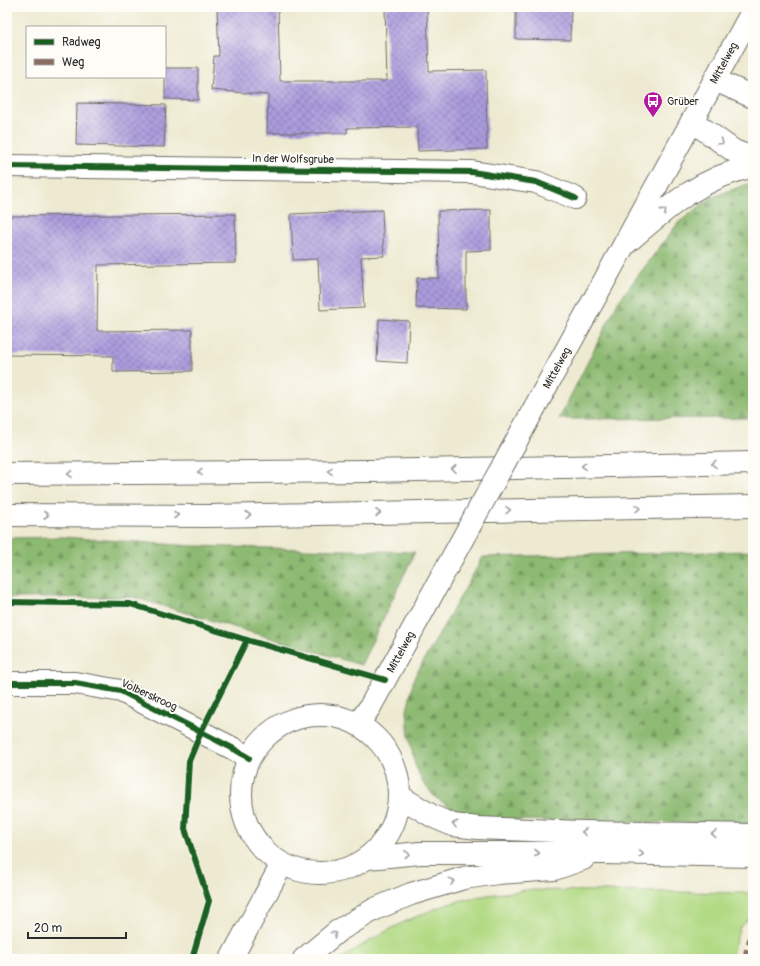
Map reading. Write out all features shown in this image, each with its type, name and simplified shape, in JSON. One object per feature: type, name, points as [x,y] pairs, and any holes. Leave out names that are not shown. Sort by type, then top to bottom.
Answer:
[{"type":"main road","name":"Mittelweg","points":[[358,724],[370,707],[753,10]]},
{"type":"main road","points":[[715,80],[753,97]]},
{"type":"main road","points":[[692,121],[734,151],[753,158]]},
{"type":"main road","name":"In der Wolfsgrube","points":[[7,166],[472,172],[536,182],[575,198]]},
{"type":"main road","points":[[624,245],[667,208],[686,194],[706,182],[753,166]]},
{"type":"main road","points":[[7,474],[377,470],[753,463]]},
{"type":"main road","points":[[7,515],[209,516],[753,506]]},
{"type":"main road","name":"Volberskroog","points":[[7,683],[75,683],[121,691],[249,758]]},
{"type":"main road","points":[[312,715],[327,715],[343,718],[358,724],[370,732],[380,742],[389,754],[395,768],[399,796],[398,811],[392,828],[383,843],[368,858],[339,871],[310,873],[295,870],[282,864],[267,854],[256,841],[247,826],[242,809],[240,792],[243,774],[249,758],[269,733],[296,718],[312,715]]},
{"type":"main road","points":[[399,796],[434,817],[453,825],[478,828],[583,832],[753,835]]},
{"type":"main road","points":[[368,858],[397,854],[420,853],[602,853],[753,856]]},
{"type":"main road","points":[[304,959],[338,931],[375,909],[411,894],[464,878],[498,873],[554,869],[602,853]]},
{"type":"main road","points":[[231,959],[282,864]]},
{"type":"green space","points":[[753,182],[753,418],[559,419],[618,302],[678,223],[712,197]]},
{"type":"green space","points":[[62,537],[194,546],[415,552],[361,665],[133,597],[7,598],[7,538]]},
{"type":"green space","points":[[753,551],[753,824],[518,820],[475,816],[454,809],[436,798],[423,783],[415,765],[409,737],[407,711],[414,678],[483,557]]},
{"type":"green space","points":[[526,890],[753,893],[753,915],[740,927],[732,954],[733,959],[341,959],[403,922],[436,908],[485,895]]},
{"type":"building","points":[[217,7],[278,7],[280,81],[387,81],[385,7],[427,7],[429,71],[486,70],[487,149],[418,151],[417,127],[347,128],[347,133],[267,133],[268,95],[211,90],[214,56],[219,56]]},
{"type":"building","points":[[516,7],[571,7],[570,40],[516,39]]},
{"type":"building","points":[[166,68],[198,68],[198,100],[165,99]]},
{"type":"building","points":[[77,103],[166,105],[164,147],[76,145]]},
{"type":"building","points":[[382,210],[384,256],[361,257],[364,308],[320,310],[318,259],[293,260],[291,214]]},
{"type":"building","points":[[491,210],[491,250],[466,251],[466,309],[416,308],[417,278],[439,278],[438,211]]},
{"type":"building","points":[[235,214],[236,263],[98,265],[97,331],[192,330],[192,371],[113,372],[113,356],[7,355],[7,216]]},
{"type":"building","points":[[379,319],[409,321],[407,363],[377,361]]},
{"type":"marked path","points":[[746,959],[746,952],[751,934],[753,932]]},
{"type":"cycle path","points":[[7,166],[472,172],[536,182],[575,198]]},
{"type":"cycle path","points":[[7,602],[130,604],[385,680]]},
{"type":"cycle path","points":[[192,959],[209,901],[185,829],[189,761],[201,732],[247,640]]},
{"type":"cycle path","points":[[7,683],[75,683],[121,691],[249,758]]},
{"type":"place","name":"Grüber","points":[[653,118]]}]
